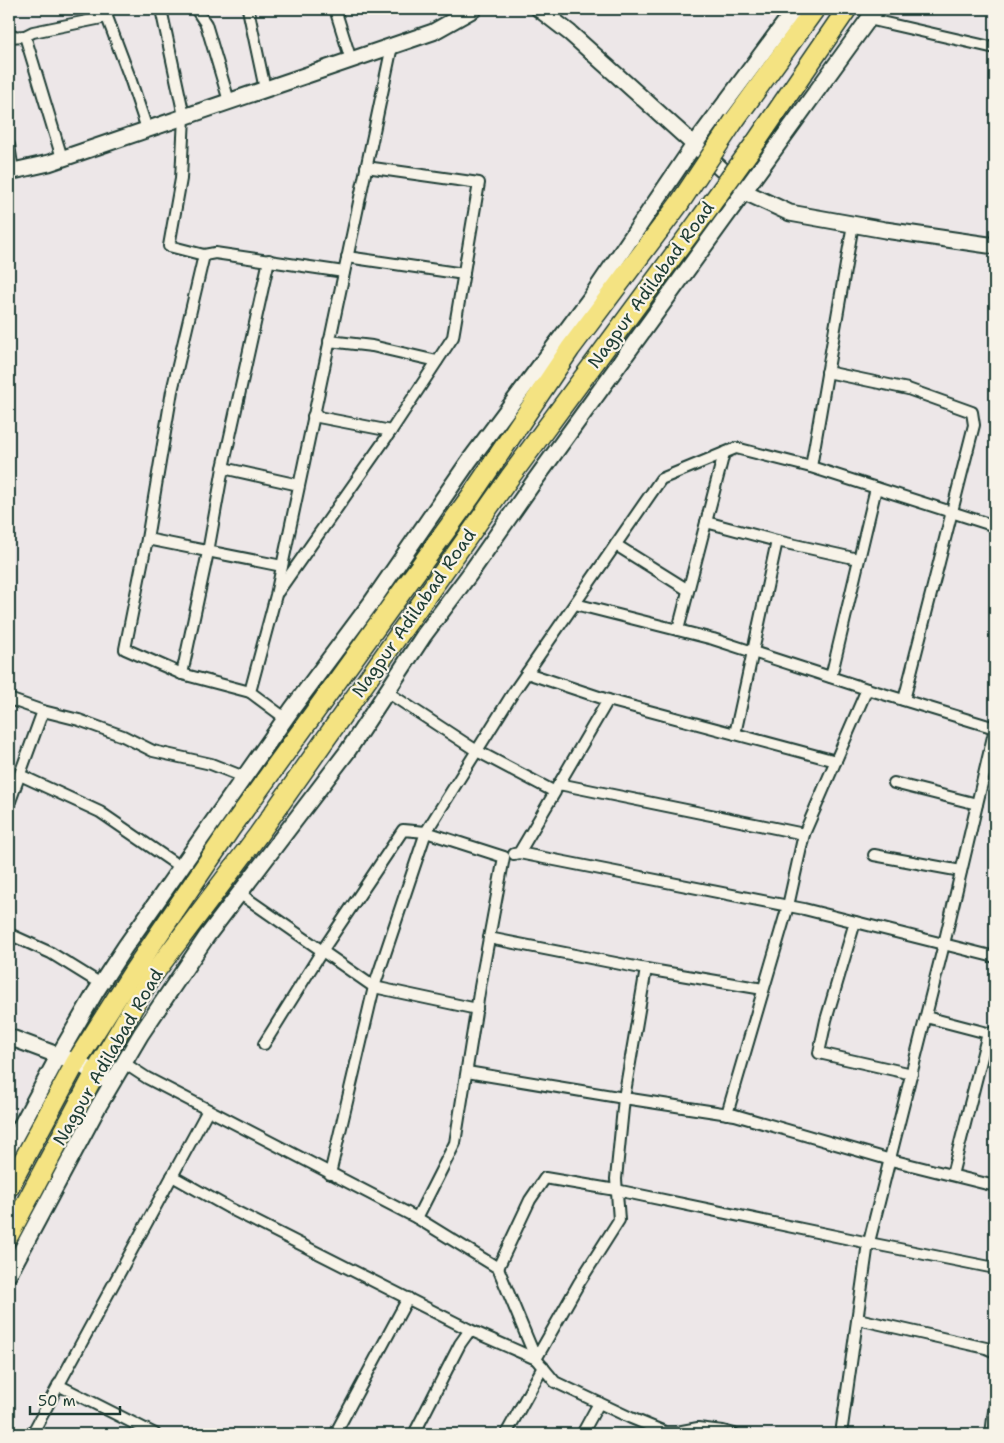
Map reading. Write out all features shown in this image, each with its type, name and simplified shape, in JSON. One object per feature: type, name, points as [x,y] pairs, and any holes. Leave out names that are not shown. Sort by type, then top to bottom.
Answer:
[{"type":"highway","name":"Nagpur Adilabad Road","points":[[9,1187],[67,1058],[133,972],[231,828],[471,496],[570,349],[679,204],[734,121],[815,9]]},
{"type":"highway","name":"Nagpur Adilabad Road","points":[[9,1235],[96,1073],[149,980],[258,835],[510,477],[699,221],[848,9]]},
{"type":"street","points":[[161,9],[184,116],[180,179],[170,246],[204,255],[215,253],[344,272]]},
{"type":"street","points":[[196,9],[206,24],[229,101]]},
{"type":"street","points":[[248,9],[265,89]]},
{"type":"street","points":[[335,9],[351,60]]},
{"type":"street","points":[[9,145],[11,172],[62,158],[433,32],[474,9]]},
{"type":"street","points":[[539,9],[570,33],[749,194],[790,213],[995,246]]},
{"type":"street","points":[[9,1148],[67,1058],[101,984],[180,867],[371,603],[469,461],[589,300],[694,145],[795,9]]},
{"type":"street","points":[[9,38],[25,36],[107,13],[147,129]]},
{"type":"street","points":[[9,1274],[112,1083],[141,1034],[207,936],[347,752],[424,636],[872,14],[995,48]]},
{"type":"street","points":[[25,36],[62,158]]},
{"type":"street","points":[[250,692],[276,595],[392,46]]},
{"type":"street","points":[[276,595],[391,431],[453,337],[479,183],[366,167]]},
{"type":"street","points":[[811,467],[853,224]]},
{"type":"street","points":[[204,255],[172,391],[147,539],[125,649],[182,674],[250,692],[286,718]]},
{"type":"street","points":[[348,257],[464,274]]},
{"type":"street","points":[[182,674],[208,552],[223,468],[269,260]]},
{"type":"street","points":[[330,341],[372,346],[437,361]]},
{"type":"street","points":[[827,372],[908,390],[972,412],[974,424],[904,700]]},
{"type":"street","points":[[314,416],[391,431]]},
{"type":"street","points":[[330,1174],[374,987],[426,832],[527,673],[661,479],[736,448],[811,467],[995,526]]},
{"type":"street","points":[[678,630],[724,453]]},
{"type":"street","points":[[223,468],[299,484]]},
{"type":"street","points":[[831,677],[876,488]]},
{"type":"street","points":[[706,522],[777,541],[858,559]]},
{"type":"street","points":[[147,539],[282,566]]},
{"type":"street","points":[[736,734],[777,541]]},
{"type":"street","points":[[616,544],[688,590]]},
{"type":"street","points":[[574,604],[713,639],[995,728],[926,1018],[869,1243],[841,1434]]},
{"type":"street","points":[[527,673],[608,700],[836,761]]},
{"type":"street","points":[[727,1114],[788,906],[804,834],[867,689]]},
{"type":"street","points":[[386,692],[477,751],[557,788],[804,834]]},
{"type":"street","points":[[9,699],[43,712],[88,723],[123,736],[153,751],[211,764],[244,777]]},
{"type":"street","points":[[519,853],[608,700]]},
{"type":"street","points":[[9,804],[43,712]]},
{"type":"street","points":[[20,775],[100,812],[180,867]]},
{"type":"street","points":[[894,783],[977,804]]},
{"type":"street","points":[[264,1044],[322,951],[403,830],[426,832],[504,857],[519,853],[788,906],[995,958]]},
{"type":"street","points":[[258,835],[274,847]]},
{"type":"street","points":[[874,855],[961,871]]},
{"type":"street","points":[[417,1218],[456,1142],[504,857]]},
{"type":"street","points":[[239,894],[374,987],[477,1009]]},
{"type":"street","points":[[855,922],[826,1020],[819,1053],[912,1074]]},
{"type":"street","points":[[9,934],[52,953],[101,984]]},
{"type":"street","points":[[489,938],[646,970],[763,989]]},
{"type":"street","points":[[506,1434],[579,1283],[619,1220],[616,1179],[624,1098],[646,970]]},
{"type":"street","points":[[926,1018],[992,1034],[952,1175]]},
{"type":"street","points":[[9,1036],[67,1058],[112,1083]]},
{"type":"street","points":[[124,1063],[146,1078],[417,1218],[498,1268],[539,1363],[555,1382],[664,1433],[698,1428],[734,1434]]},
{"type":"street","points":[[467,1072],[727,1114],[891,1160],[995,1186]]},
{"type":"street","points":[[32,1434],[208,1110]]},
{"type":"street","points":[[172,1176],[231,1209],[539,1363]]},
{"type":"street","points":[[498,1268],[530,1200],[545,1178],[616,1190],[995,1268]]},
{"type":"street","points":[[335,1434],[408,1298]]},
{"type":"street","points":[[858,1319],[986,1348],[995,1352]]},
{"type":"street","points":[[414,1434],[460,1344],[470,1330]]},
{"type":"street","points":[[58,1385],[155,1434]]},
{"type":"street","points":[[582,1434],[599,1403]]},
{"type":"street","points":[[991,1434],[995,1403]]}]
